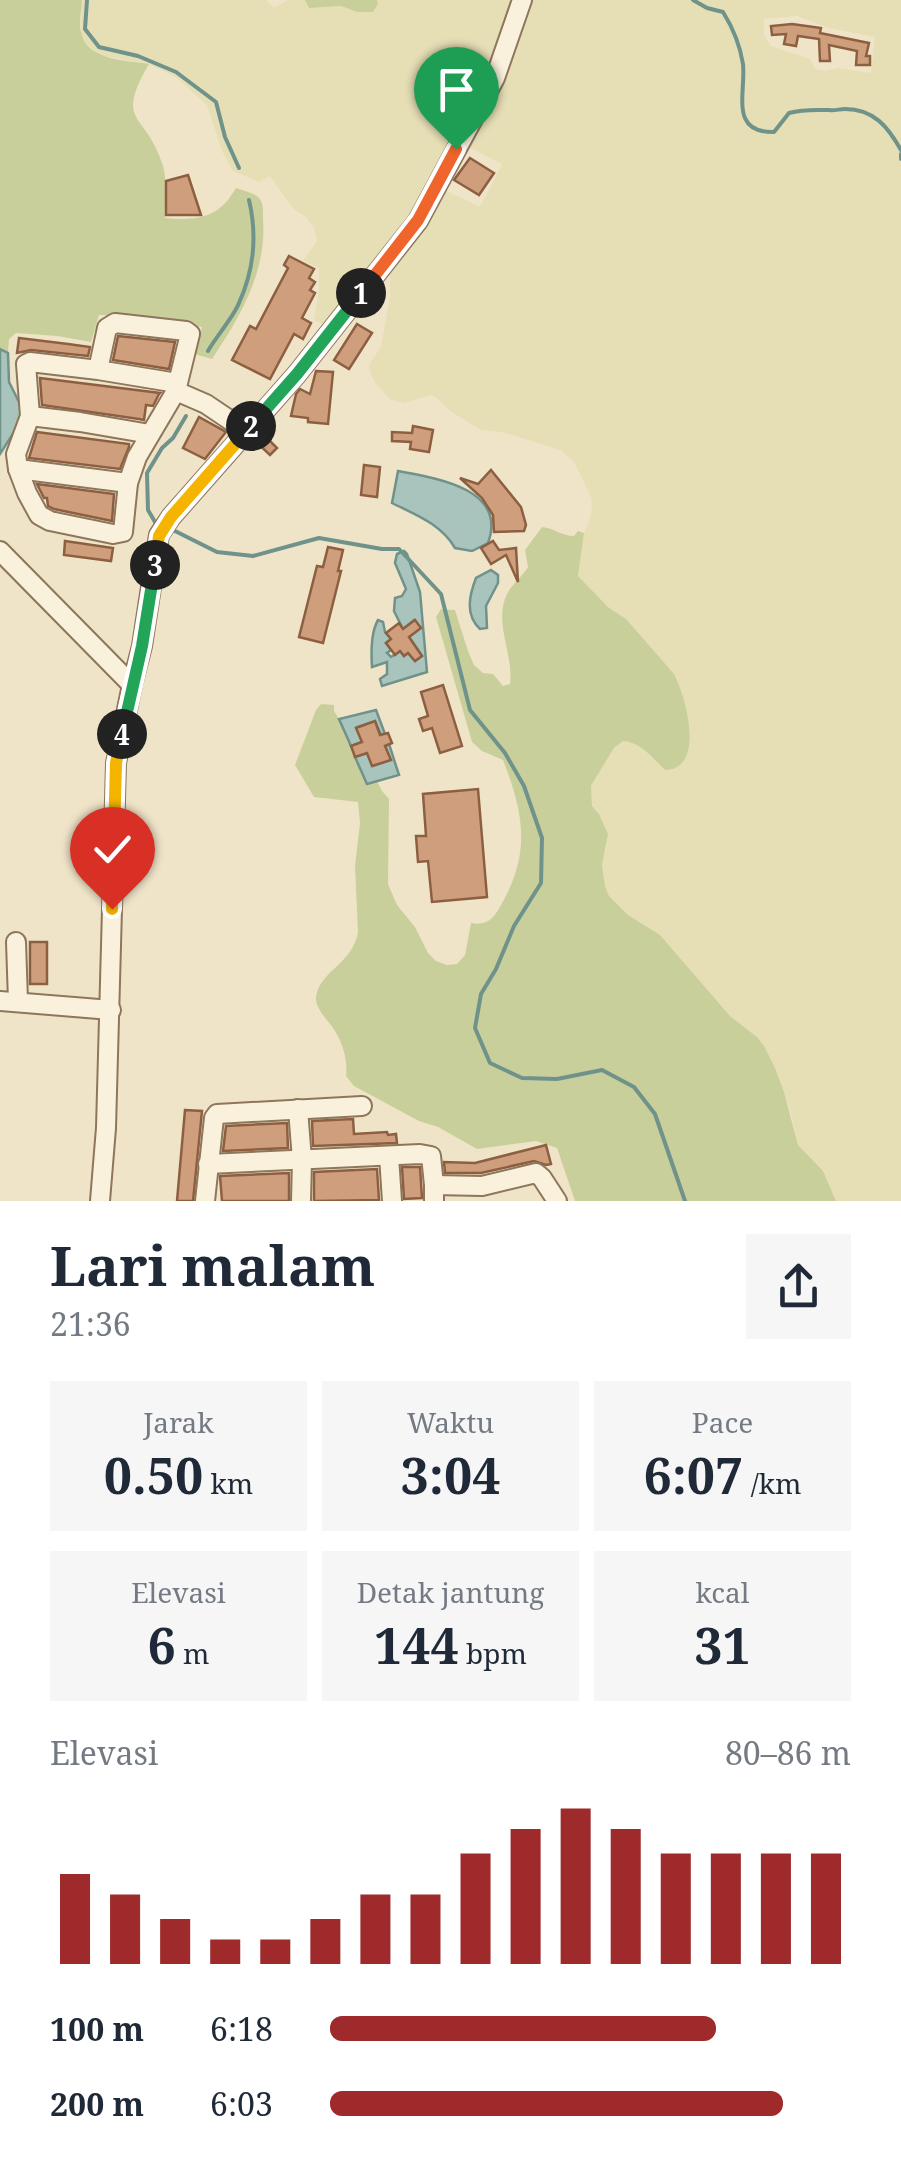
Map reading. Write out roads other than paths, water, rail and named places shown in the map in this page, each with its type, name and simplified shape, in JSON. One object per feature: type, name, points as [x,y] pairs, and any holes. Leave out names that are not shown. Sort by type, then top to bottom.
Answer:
[{"type":"street","points":[[100,1201],[111,1010],[116,763],[142,646],[159,536],[171,517],[297,374],[418,220],[494,78],[522,0]]},
{"type":"street","points":[[98,370],[110,325],[186,330],[190,334],[180,389],[137,456],[128,482],[122,532],[113,534],[50,522],[39,515],[18,469],[16,454],[30,416],[26,364],[30,362],[98,370],[180,389],[246,431]]},
{"type":"street","points":[[30,416],[150,434]]},
{"type":"street","points":[[18,469],[128,482]]},
{"type":"street","points":[[0,551],[132,685]]},
{"type":"street","points":[[16,942],[9,1001],[111,1010]]},
{"type":"street","points":[[205,1201],[216,1114],[362,1106]]},
{"type":"street","points":[[298,1109],[302,1201]]},
{"type":"street","points":[[389,1156],[392,1201]]},
{"type":"street","points":[[208,1164],[431,1156],[434,1193],[536,1173],[556,1201]]},
{"type":"street","points":[[540,1201],[556,1201]]},
{"type":"water","points":[[0,349],[8,353],[9,382],[22,413],[0,454]]},
{"type":"water","points":[[398,471],[448,482],[478,498],[488,510],[488,543],[472,551],[455,548],[435,526],[392,503]]},
{"type":"water","points":[[404,551],[420,592],[427,672],[382,686],[380,679],[387,674],[387,662],[372,667],[378,620],[391,639],[386,643],[391,657],[400,651],[415,661],[422,656],[409,637],[420,628],[414,620],[403,629],[394,611],[395,598],[406,589],[395,563],[397,554]]},
{"type":"water","points":[[491,570],[498,575],[498,583],[486,606],[487,628],[480,629],[472,618],[470,598],[476,578]]},
{"type":"water","points":[[376,710],[385,734],[381,735],[375,721],[357,727],[362,742],[351,746],[339,719]]},
{"type":"water","points":[[389,744],[399,775],[367,784],[355,757],[367,753],[373,766],[390,760],[385,746]]},
{"type":"waterway","points":[[87,0],[85,29],[99,47],[138,56],[176,72],[216,102],[225,137],[239,168]]},
{"type":"waterway","points":[[693,0],[723,12],[733,30],[743,64],[743,109],[751,126],[774,132],[789,113],[855,110],[879,121],[901,150]]},
{"type":"waterway","points":[[901,154],[901,159]]},
{"type":"waterway","points":[[208,351],[237,308],[248,278],[253,239],[249,200]]},
{"type":"waterway","points":[[160,524],[148,510],[147,473],[186,416]]},
{"type":"waterway","points":[[169,528],[217,552],[253,556],[319,538],[399,549],[441,594],[470,710],[505,753],[524,786],[542,838],[541,883],[514,926],[481,994],[475,1028],[490,1063],[522,1078],[557,1079],[602,1070],[634,1087],[655,1114],[685,1201]]}]
